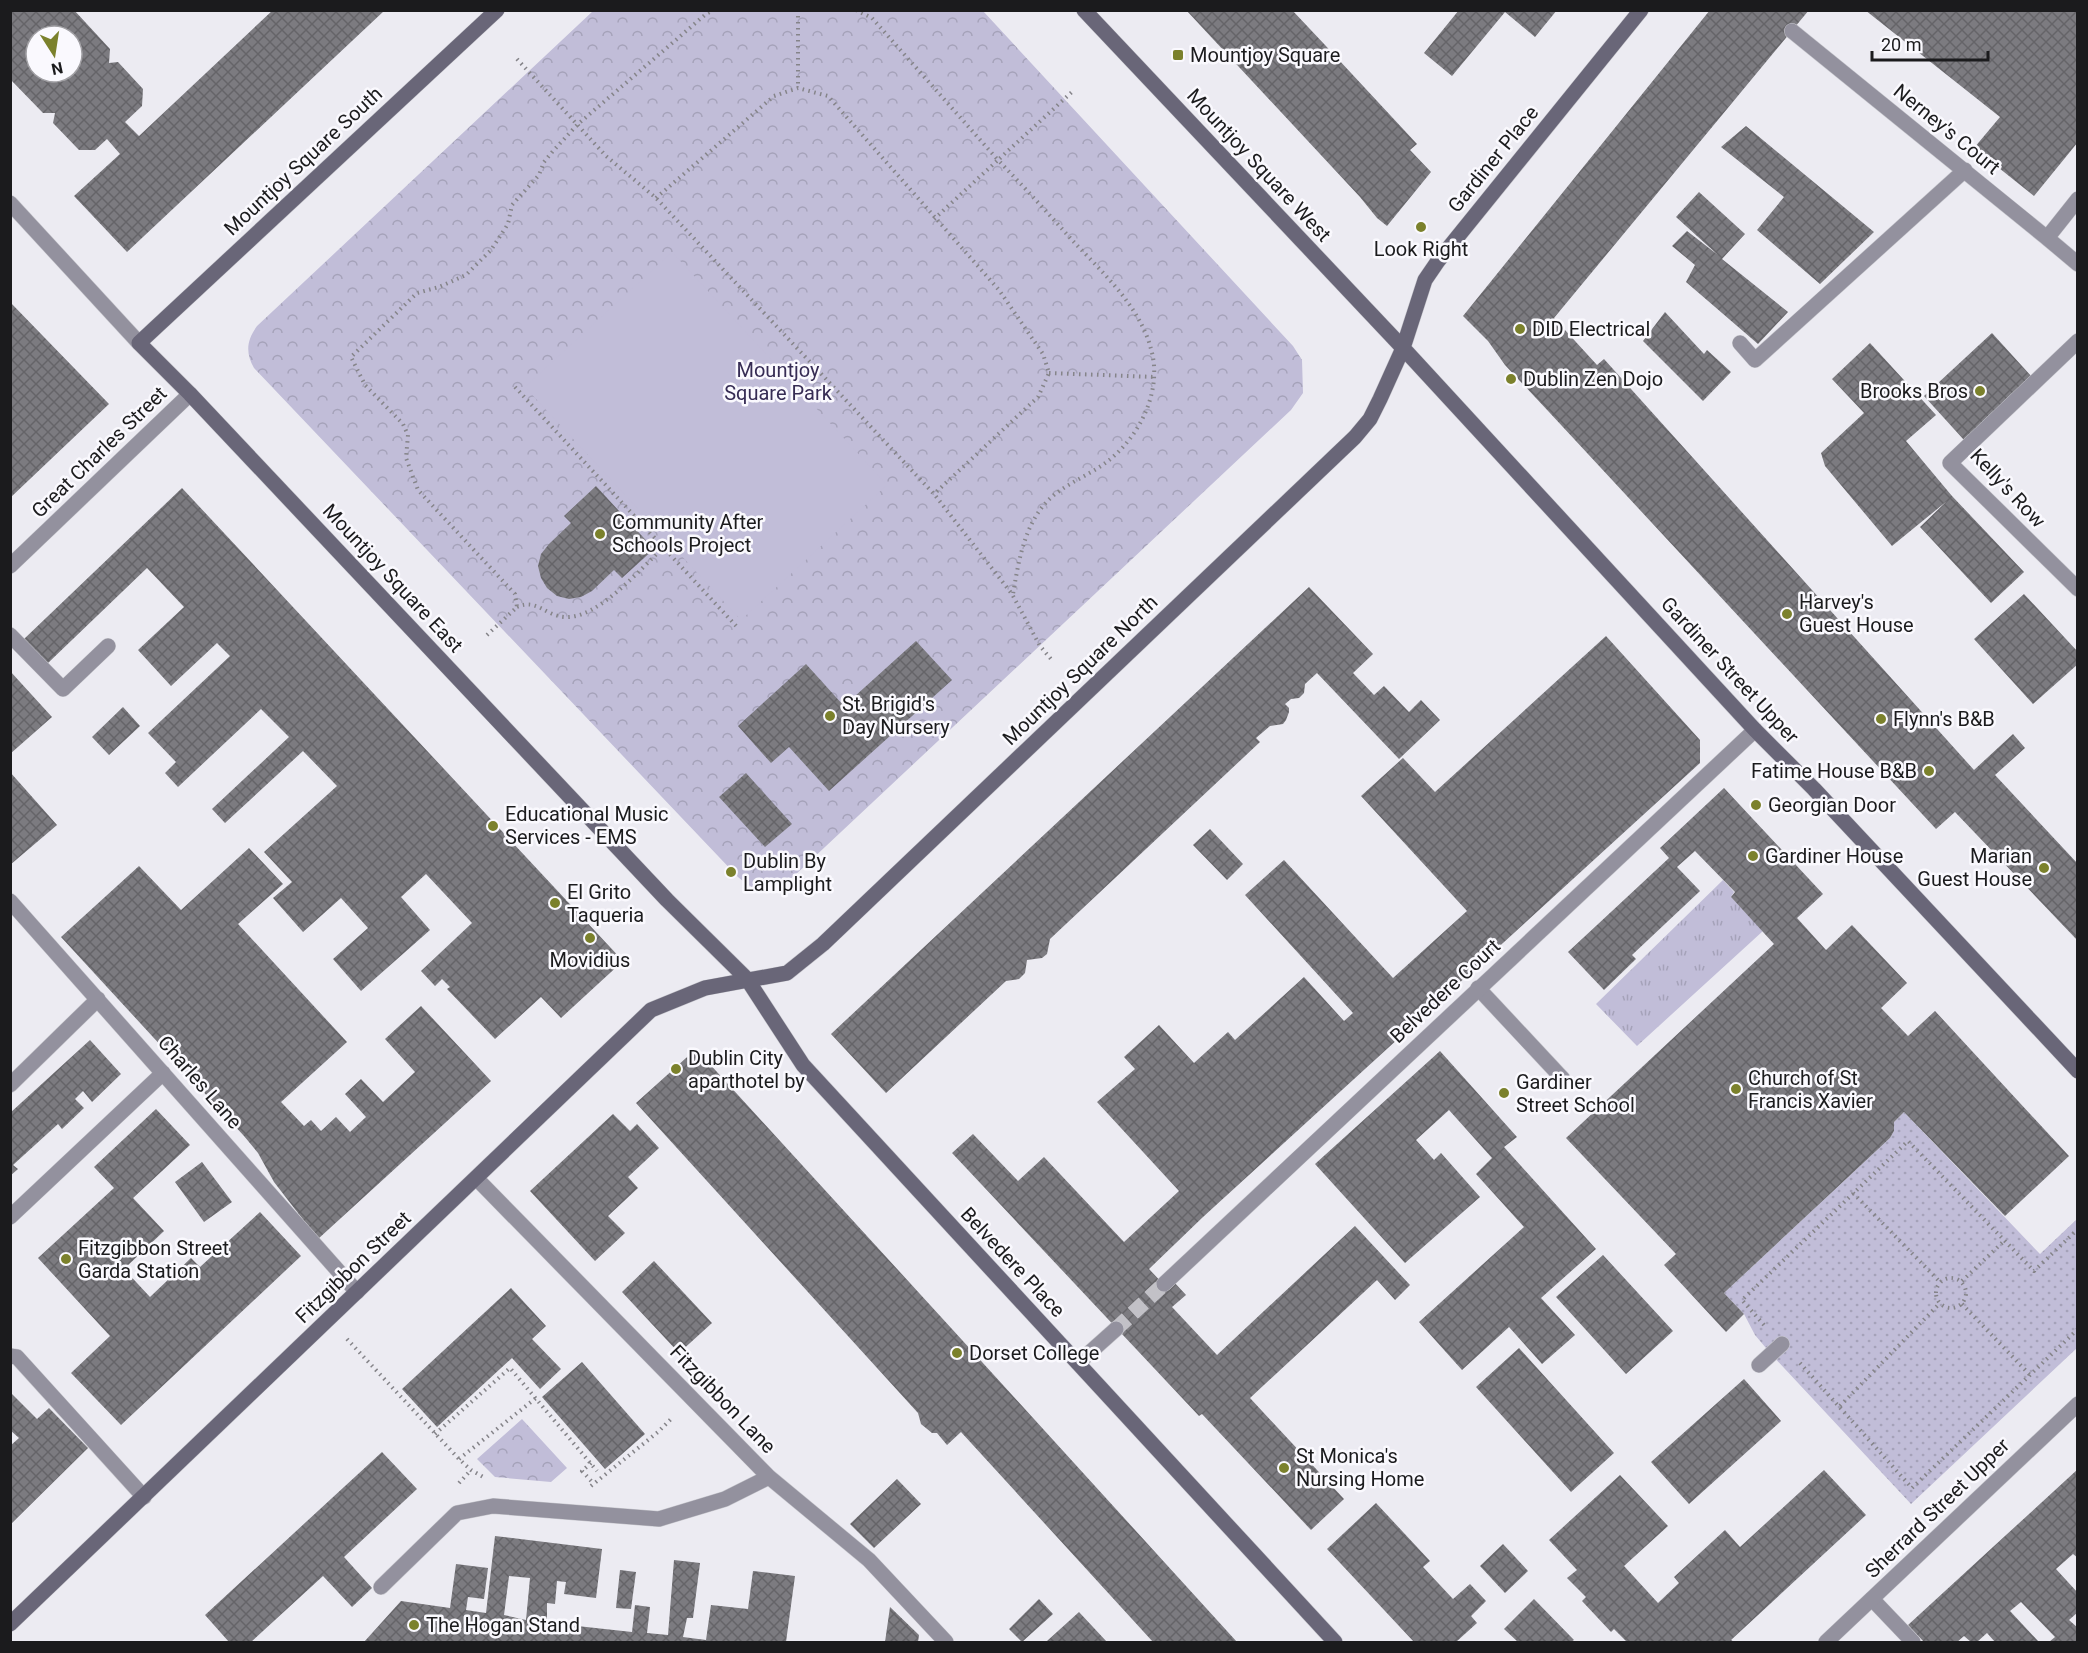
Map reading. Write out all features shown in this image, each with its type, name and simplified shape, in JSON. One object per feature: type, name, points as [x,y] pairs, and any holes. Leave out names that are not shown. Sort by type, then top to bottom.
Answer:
[{"type":"street","name":"Mountjoy Square South","points":[[139,344],[497,10]]},
{"type":"street","name":"Mountjoy Square West","points":[[1083,10],[1403,348]]},
{"type":"street","name":"Gardiner Place","points":[[1403,348],[1425,280],[1438,261],[1641,10]]},
{"type":"street","name":"Nerney's Court","points":[[1792,31],[2078,264]]},
{"type":"street","points":[[1740,343],[1755,360],[1965,170]]},
{"type":"street","points":[[2047,238],[2078,198]]},
{"type":"street","name":"Mountjoy Square East","points":[[10,203],[139,344],[190,394],[667,900],[747,979]]},
{"type":"street","name":"Kelly's Row","points":[[2078,341],[1950,463],[2078,589]]},
{"type":"street","name":"Gardiner Street Upper","points":[[1403,348],[1755,730],[1822,798],[2078,1071]]},
{"type":"street","name":"Mountjoy Square North","points":[[747,979],[787,973],[823,944],[1355,437],[1375,409],[1403,348]]},
{"type":"street","name":"Great Charles Street","points":[[10,566],[190,394]]},
{"type":"street","points":[[10,635],[63,689],[108,646]]},
{"type":"street","name":"Belvedere Court","points":[[1164,1284],[1755,730]]},
{"type":"street","name":"Charles Lane","points":[[10,901],[357,1292]]},
{"type":"street","name":"Fitzgibbon Street","points":[[10,1624],[651,1010],[705,988],[747,979]]},
{"type":"street","name":"Belvedere Place","points":[[747,979],[803,1065],[1335,1642]]},
{"type":"street","points":[[1478,988],[1563,1078]]},
{"type":"street","points":[[10,1085],[98,999]]},
{"type":"street","points":[[10,1216],[163,1073]]},
{"type":"street","name":"Fitzgibbon Lane","points":[[476,1178],[769,1477],[869,1560],[946,1642]]},
{"type":"street","points":[[1078,1363],[1116,1329]]},
{"type":"street","points":[[1758,1365],[1782,1344]]},
{"type":"street","points":[[10,1356],[17,1357],[144,1497]]},
{"type":"street","name":"Sherrard Street Upper","points":[[1826,1642],[2078,1404]]},
{"type":"street","points":[[381,1587],[457,1514],[493,1506],[659,1519],[725,1499],[769,1477]]},
{"type":"street","points":[[1872,1599],[1913,1642]]},
{"type":"path","points":[[517,607],[515,594],[418,490],[406,458],[408,435],[404,424],[365,385],[351,357],[417,293],[439,287],[466,274],[491,250],[508,224],[512,205],[538,175],[553,151],[577,125],[714,10]]},
{"type":"path","points":[[798,10],[798,88]]},
{"type":"path","points":[[856,10],[872,18],[998,160],[1100,270],[1136,314],[1152,349],[1155,377],[1149,404],[1132,436],[1108,461],[1053,495],[1036,515],[1024,541],[1012,594]]},
{"type":"path","points":[[517,59],[606,156],[656,198],[934,494],[1012,594],[1040,646],[1051,659]]},
{"type":"path","points":[[656,198],[774,96],[798,88],[828,96],[934,219],[999,290],[1043,354],[1048,373],[1038,397],[934,494]]},
{"type":"path","points":[[934,219],[1074,90]]},
{"type":"path","points":[[1048,373],[1155,377]]},
{"type":"path","points":[[515,387],[738,628]]},
{"type":"path","points":[[487,635],[517,607],[526,603],[535,605],[545,612],[566,617],[586,614],[603,603],[663,548]]},
{"type":"path","points":[[2078,1229],[2034,1271],[1908,1141],[1742,1300],[1912,1488],[2078,1329]]},
{"type":"path","points":[[1853,1193],[1940,1282]]},
{"type":"path","points":[[1962,1281],[2004,1241]]},
{"type":"path","points":[[1949,1278],[1962,1281],[1966,1296],[1962,1304],[1948,1308],[1940,1303],[1936,1295],[1940,1282],[1949,1278]]},
{"type":"path","points":[[1840,1406],[1940,1303]]},
{"type":"path","points":[[1962,1304],[2030,1375]]},
{"type":"path","points":[[328,1319],[459,1459],[471,1470],[491,1482]]},
{"type":"path","points":[[435,1434],[510,1368],[597,1471]]},
{"type":"path","points":[[459,1459],[536,1398]]},
{"type":"path","points":[[585,1492],[658,1432],[692,1398]]},
{"type":"path","points":[[591,1463],[582,1471],[594,1484]]},
{"type":"path","points":[[458,1484],[471,1470]]},
{"type":"green space","name":"Mountjoy Square Park","points":[[593,11],[983,11],[1293,346],[1302,360],[1303,393],[1291,410],[793,877],[771,889],[752,887],[738,877],[254,368],[249,357],[249,341],[257,326]]},
{"type":"green space","points":[[672,252],[887,485],[741,620],[525,387]]},
{"type":"green space","points":[[1723,880],[1734,892],[1731,897],[1763,931],[1637,1046],[1596,1004]]},
{"type":"green space","points":[[1904,1112],[2040,1254],[2077,1219],[2077,1348],[1911,1504],[1771,1354],[1755,1335],[1744,1314],[1724,1293],[1890,1138],[1894,1131],[1894,1122]]},
{"type":"green space","points":[[522,1419],[567,1468],[551,1482],[495,1477],[477,1459]]},
{"type":"building","points":[[10,10],[74,10],[110,49],[109,63],[118,62],[143,89],[142,106],[125,122],[139,136],[273,10],[385,10],[127,252],[74,196],[120,154],[107,139],[95,150],[79,150],[53,123],[55,113],[43,113],[10,79]]},
{"type":"building","points":[[1186,10],[1292,10],[1325,45],[1417,144],[1410,150],[1431,172],[1387,226],[1377,218]]},
{"type":"building","points":[[1459,10],[1557,10],[1535,37],[1505,12],[1452,76],[1424,53]]},
{"type":"building","points":[[1710,10],[1809,10],[1554,318],[1597,365],[1604,359],[1974,770],[2013,734],[2025,748],[1995,775],[2078,864],[2078,941],[1955,812],[1936,829],[1505,365],[1488,341],[1463,316]]},
{"type":"building","points":[[1865,10],[2078,10],[2078,142],[2034,196],[1974,148],[2000,117]]},
{"type":"building","points":[[1746,126],[1874,232],[1820,284],[1757,230],[1784,197],[1721,147]]},
{"type":"building","points":[[1699,192],[1745,234],[1722,259],[1788,312],[1758,344],[1686,282],[1695,265],[1672,246],[1687,231],[1718,255],[1676,217]]},
{"type":"building","points":[[10,302],[109,404],[10,498]]},
{"type":"building","points":[[1665,312],[1704,354],[1707,350],[1731,372],[1703,401],[1643,341]]},
{"type":"building","points":[[1992,333],[2032,377],[1964,440],[1924,396]]},
{"type":"building","points":[[1870,343],[1936,415],[1906,441],[1952,496],[2024,572],[1991,603],[1920,527],[1947,501],[1892,546],[1825,466],[1821,453],[1864,413],[1832,379]]},
{"type":"building","name":"Community After Schools Project","points":[[596,486],[654,549],[622,578],[614,570],[592,591],[581,597],[569,599],[557,596],[547,588],[541,578],[538,566],[541,554],[571,523],[564,516]]},
{"type":"building","points":[[182,488],[623,961],[561,1018],[541,997],[495,1039],[447,989],[450,987],[442,979],[435,986],[421,971],[472,923],[426,874],[401,897],[430,930],[361,991],[333,959],[368,928],[341,898],[303,932],[273,898],[292,882],[264,852],[337,786],[303,751],[225,823],[212,809],[289,737],[261,709],[178,787],[165,773],[176,762],[148,733],[230,656],[217,643],[171,686],[138,650],[184,607],[147,568],[48,663],[24,639]]},
{"type":"building","points":[[1309,587],[1373,654],[1353,673],[1374,695],[1384,686],[1409,712],[1421,700],[1440,720],[1399,759],[1317,673],[1305,684],[1304,693],[1299,698],[1291,699],[1285,704],[1289,712],[1283,724],[1270,726],[1256,738],[1260,742],[1050,939],[1047,954],[1042,958],[1027,960],[1025,973],[1019,979],[1006,981],[886,1093],[831,1034]]},
{"type":"building","points":[[2024,594],[2078,652],[2078,664],[2033,704],[1974,639]]},
{"type":"building","points":[[1606,636],[1700,740],[1700,763],[1149,1269],[1166,1287],[1173,1281],[1186,1295],[1172,1307],[1217,1355],[1355,1226],[1410,1285],[1395,1300],[1377,1280],[1250,1398],[1344,1499],[1311,1530],[1202,1414],[1199,1416],[952,1153],[973,1134],[1018,1181],[1044,1157],[1124,1242],[1179,1191],[1097,1102],[1135,1069],[1124,1057],[1159,1025],[1194,1063],[1228,1032],[1235,1040],[1304,977],[1344,1021],[1353,1013],[1245,895],[1284,860],[1393,978],[1467,911],[1361,796],[1403,758],[1435,792]]},
{"type":"building","name":"St. Brigid's Day Nursery","points":[[916,641],[952,680],[829,791],[789,747],[771,763],[738,726],[806,664],[844,706]]},
{"type":"building","points":[[10,671],[52,717],[10,754]]},
{"type":"building","points":[[123,707],[140,726],[109,755],[92,737]]},
{"type":"building","points":[[10,772],[57,825],[10,865]]},
{"type":"building","points":[[746,773],[792,824],[765,847],[719,797]]},
{"type":"building","points":[[1724,788],[1823,894],[1797,918],[1826,950],[1852,925],[1907,983],[1881,1008],[1908,1036],[1935,1011],[2069,1156],[2005,1216],[1904,1112],[1894,1122],[1894,1131],[1890,1138],[1724,1293],[1744,1314],[1726,1332],[1664,1265],[1676,1254],[1566,1138],[1774,944],[1731,897],[1735,892],[1695,851],[1677,867],[1700,891],[1632,955],[1636,959],[1604,990],[1568,952],[1669,858],[1660,848]]},
{"type":"building","points":[[1210,829],[1243,864],[1227,880],[1193,845]]},
{"type":"building","points":[[249,848],[283,884],[238,924],[347,1042],[281,1102],[304,1126],[311,1120],[321,1131],[336,1117],[350,1132],[366,1117],[345,1094],[361,1079],[383,1102],[415,1072],[385,1039],[421,1006],[491,1081],[318,1239],[274,1182],[258,1153],[244,1136],[61,937],[139,866],[181,910]]},
{"type":"building","points":[[90,1040],[121,1074],[92,1102],[83,1091],[75,1099],[84,1108],[62,1129],[58,1124],[13,1165],[18,1169],[10,1176],[10,1113]]},
{"type":"building","points":[[696,1049],[1237,1642],[1153,1642],[961,1432],[947,1445],[937,1433],[932,1433],[921,1424],[918,1413],[636,1103]]},
{"type":"building","points":[[1440,1051],[1517,1137],[1504,1147],[1596,1249],[1541,1298],[1575,1335],[1542,1364],[1509,1327],[1462,1370],[1419,1322],[1524,1227],[1476,1174],[1492,1158],[1449,1110],[1416,1140],[1434,1160],[1441,1153],[1480,1197],[1405,1263],[1315,1164]]},
{"type":"building","points":[[156,1109],[190,1145],[133,1198],[164,1231],[124,1269],[150,1297],[191,1258],[200,1267],[260,1212],[301,1256],[121,1425],[71,1373],[110,1336],[38,1258],[114,1188],[94,1167]]},
{"type":"building","points":[[613,1114],[630,1131],[637,1124],[659,1148],[628,1177],[638,1188],[608,1216],[625,1233],[595,1261],[530,1191]]},
{"type":"building","points":[[202,1162],[232,1202],[204,1222],[175,1182]]},
{"type":"building","points":[[1603,1255],[1673,1331],[1626,1374],[1556,1297]]},
{"type":"building","points":[[654,1261],[712,1323],[679,1353],[622,1292]]},
{"type":"building","points":[[511,1288],[546,1326],[532,1339],[561,1369],[540,1389],[512,1358],[437,1427],[402,1389]]},
{"type":"building","points":[[1519,1348],[1614,1453],[1571,1492],[1476,1387]]},
{"type":"building","points":[[582,1362],[645,1434],[605,1469],[542,1397]]},
{"type":"building","points":[[1744,1379],[1781,1421],[1689,1504],[1651,1462]]},
{"type":"building","points":[[10,1392],[37,1419],[49,1408],[88,1448],[10,1525],[10,1446],[19,1438],[10,1430]]},
{"type":"building","points":[[382,1452],[417,1489],[344,1557],[372,1588],[352,1607],[323,1576],[251,1642],[229,1642],[205,1615]]},
{"type":"building","points":[[2078,1469],[2078,1558],[2073,1554],[2056,1569],[2078,1593],[2078,1612],[2069,1620],[2078,1628],[2078,1642],[2049,1642],[2055,1637],[2021,1602],[2010,1611],[2039,1642],[1995,1642],[1987,1633],[1977,1642],[1971,1642],[1964,1636],[1957,1642],[1924,1642],[1908,1625]]},
{"type":"building","points":[[1824,1470],[1866,1515],[1731,1640],[1734,1642],[1627,1642],[1614,1629],[1611,1632],[1582,1601],[1586,1597],[1567,1578],[1577,1570],[1549,1540],[1620,1475],[1668,1526],[1624,1566],[1658,1603],[1679,1583],[1674,1577],[1725,1530],[1740,1547]]},
{"type":"building","points":[[897,1479],[921,1504],[874,1548],[850,1524]]},
{"type":"building","points":[[1376,1503],[1430,1561],[1423,1567],[1453,1599],[1470,1584],[1486,1601],[1471,1616],[1477,1623],[1456,1642],[1414,1642],[1327,1549]]},
{"type":"building","points":[[495,1536],[602,1549],[596,1598],[564,1594],[566,1582],[557,1581],[555,1604],[547,1603],[547,1622],[559,1624],[632,1632],[635,1605],[650,1607],[647,1633],[668,1635],[674,1560],[700,1563],[693,1618],[687,1618],[683,1637],[706,1640],[711,1605],[748,1609],[753,1571],[795,1576],[786,1642],[364,1642],[401,1601],[450,1608],[456,1564],[488,1568],[484,1599],[468,1597],[466,1610],[486,1613]],"holes":[[[509,1576],[530,1578],[526,1620],[504,1615]]]},
{"type":"building","points":[[1503,1544],[1528,1571],[1505,1593],[1480,1566]]},
{"type":"building","points":[[620,1570],[636,1572],[631,1609],[616,1608]]},
{"type":"building","points":[[1039,1599],[1053,1614],[1022,1642],[1009,1629]]},
{"type":"building","points":[[1534,1599],[1574,1640],[1571,1642],[1518,1642],[1504,1629]]},
{"type":"building","points":[[890,1607],[919,1635],[918,1642],[885,1642]]},
{"type":"building","points":[[1079,1612],[1107,1642],[1047,1641]]},
{"type":"tunnel","points":[[1116,1329],[1164,1284]]},
{"type":"place","name":"Mountjoy Square","points":[[1178,55]]},
{"type":"place","name":"Look Right","points":[[1421,227]]},
{"type":"place","name":"DID Electrical","points":[[1520,329]]},
{"type":"place","name":"Dublin Zen Dojo","points":[[1511,379]]},
{"type":"place","name":"Brooks Bros","points":[[1980,391]]},
{"type":"place","name":"Community After Schools Project","points":[[600,534]]},
{"type":"place","name":"Harvey's Guest House","points":[[1787,614]]},
{"type":"place","name":"St. Brigid's Day Nursery","points":[[830,716]]},
{"type":"place","name":"Flynn's B&B","points":[[1881,719]]},
{"type":"place","name":"Fatime House B&B","points":[[1929,771]]},
{"type":"place","name":"Georgian Door","points":[[1756,805]]},
{"type":"place","name":"Educational Music Services - EMS","points":[[493,826]]},
{"type":"place","name":"Gardiner House","points":[[1753,856]]},
{"type":"place","name":"Marian Guest House","points":[[2044,868]]},
{"type":"place","name":"Dublin By Lamplight","points":[[731,872]]},
{"type":"place","name":"El Grito Taqueria","points":[[555,903]]},
{"type":"place","name":"Movidius","points":[[590,938]]},
{"type":"place","name":"Dublin City aparthotel by","points":[[676,1069]]},
{"type":"place","name":"Church of St Francis Xavier","points":[[1736,1089]]},
{"type":"place","name":"Gardiner Street School","points":[[1504,1093]]},
{"type":"place","name":"Fitzgibbon Street Garda Station","points":[[66,1259]]},
{"type":"place","name":"Dorset College","points":[[957,1353]]},
{"type":"place","name":"St Monica's Nursing Home","points":[[1284,1468]]},
{"type":"place","name":"The Hogan Stand","points":[[414,1625]]}]
